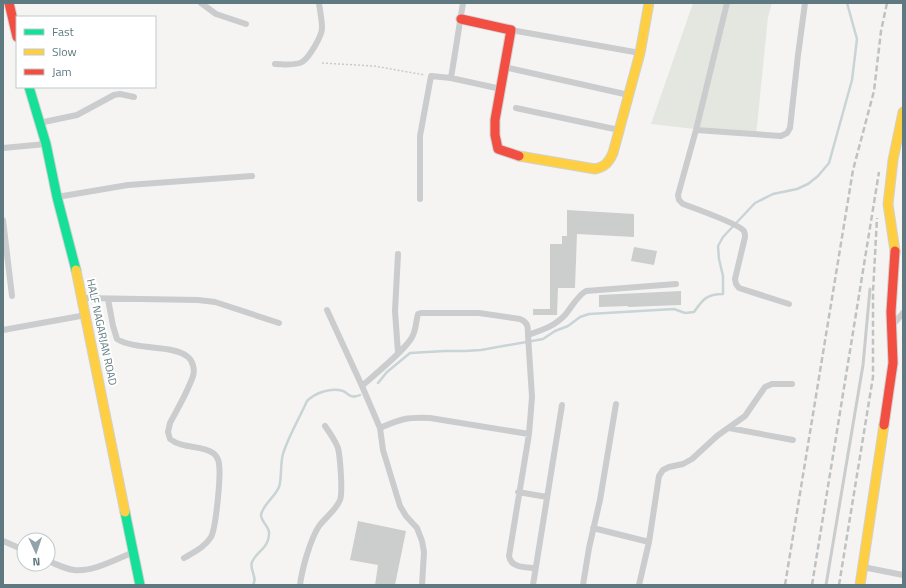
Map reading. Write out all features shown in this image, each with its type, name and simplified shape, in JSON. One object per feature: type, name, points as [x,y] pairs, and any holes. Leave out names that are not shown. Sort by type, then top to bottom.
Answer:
[{"type":"street","points":[[9,3],[16,33]]},
{"type":"street","points":[[201,3],[216,14],[246,24]]},
{"type":"street","points":[[275,64],[296,64],[303,62],[308,57],[321,34],[322,27],[319,3]]},
{"type":"street","points":[[451,78],[463,3]]},
{"type":"street","points":[[511,30],[494,134],[495,143],[498,149],[505,152],[594,169],[602,168],[608,164],[613,153],[640,53],[649,3]]},
{"type":"street","points":[[726,3],[696,130],[678,195],[679,200],[683,204],[740,227],[744,231],[745,237],[735,279],[739,288],[789,304]]},
{"type":"street","points":[[696,130],[781,136],[787,133],[790,128],[805,3]]},
{"type":"street","points":[[461,19],[511,30],[640,53]]},
{"type":"street","points":[[504,67],[629,95]]},
{"type":"street","points":[[420,200],[420,136],[430,76],[451,78],[501,89]]},
{"type":"street","name":"HALF NAGARJAN ROAD","points":[[29,88],[46,144],[57,197],[72,253],[140,585]]},
{"type":"street","points":[[40,123],[77,115],[114,95],[120,94],[134,97]]},
{"type":"street","points":[[516,108],[619,130]]},
{"type":"street","points":[[860,585],[893,364],[891,312],[895,256],[888,204],[893,160],[903,112]]},
{"type":"street","points":[[3,148],[46,144]]},
{"type":"street","points":[[57,197],[128,185],[252,176]]},
{"type":"street","points":[[3,220],[12,296]]},
{"type":"street","points":[[398,254],[395,310],[398,353]]},
{"type":"street","points":[[529,336],[545,330],[564,317],[580,294],[586,291],[676,284]]},
{"type":"street","points":[[82,298],[198,300],[228,306],[279,322]]},
{"type":"street","points":[[108,299],[114,333],[117,339],[130,345],[178,352],[189,357],[194,366],[193,376],[170,424],[168,432],[170,440],[177,444],[207,450],[215,454],[219,462],[220,478],[215,523],[211,537],[202,547],[184,558]]},
{"type":"street","points":[[326,310],[380,428],[383,450],[398,500],[406,516],[417,528],[422,541],[424,552],[422,585]]},
{"type":"street","points":[[362,386],[398,353],[413,336],[418,314],[479,313],[525,321],[529,336],[532,397],[529,434],[518,492],[509,556],[510,561],[517,566],[536,568]]},
{"type":"street","points":[[891,327],[903,313]]},
{"type":"street","points":[[3,330],[86,316]]},
{"type":"street","points":[[639,585],[649,542],[659,476],[663,470],[683,464],[692,459],[732,424],[746,416],[764,387],[772,384],[792,384]]},
{"type":"street","points":[[583,585],[593,528],[600,500],[616,404]]},
{"type":"street","points":[[533,585],[562,405]]},
{"type":"street","points":[[380,428],[398,420],[414,417],[430,418],[529,434]]},
{"type":"street","points":[[300,585],[301,573],[319,527],[338,505],[341,497],[340,459],[338,448],[325,426]]},
{"type":"street","points":[[729,428],[793,440]]},
{"type":"street","points":[[518,492],[547,497]]},
{"type":"street","points":[[593,528],[649,542]]},
{"type":"street","points":[[3,541],[16,547]]},
{"type":"street","points":[[56,564],[74,570],[86,569],[100,566],[134,552]]},
{"type":"street","points":[[863,567],[903,574]]},
{"type":"lane","points":[[826,585],[863,365],[870,289]]},
{"type":"path","points":[[322,63],[374,66],[430,76]]},
{"type":"shaded area","points":[[693,3],[772,3],[768,17],[756,136],[651,124]]},
{"type":"building","points":[[567,210],[634,214],[634,237],[577,234],[575,288],[558,288],[557,315],[533,315],[533,309],[550,309],[550,244],[562,244],[562,236],[567,236]]},
{"type":"building","points":[[634,247],[657,251],[654,265],[631,261]]},
{"type":"building","points":[[681,291],[681,305],[599,307],[599,295]]},
{"type":"building","points":[[358,521],[406,531],[395,585],[375,585],[378,565],[350,560]]},
{"type":"waterway","points":[[378,383],[387,372],[410,353],[481,350],[543,339],[555,331],[568,326],[580,317],[589,314],[674,309],[685,313],[694,312],[709,296],[723,294],[723,276],[718,246],[723,237],[755,203],[773,194],[797,189],[808,184],[818,176],[829,163],[852,80],[857,39],[847,3]]},
{"type":"waterway","points":[[253,585],[255,579],[251,565],[254,558],[267,543],[269,534],[269,531],[261,518],[262,511],[279,487],[285,447],[307,401],[319,393],[328,390],[343,391],[352,396],[360,395]]},
{"type":"railway","points":[[785,585],[853,170],[874,91],[881,31],[887,3]]},
{"type":"railway","points":[[812,585],[879,172]]},
{"type":"railway","points":[[839,585],[873,377],[873,292],[877,218]]},
{"type":"traffic: fast","points":[[29,88],[46,144],[57,197],[76,270]]},
{"type":"traffic: fast","points":[[125,512],[140,585]]},
{"type":"traffic: slow","points":[[519,156],[595,169],[601,167],[608,161],[613,153],[640,53],[649,3]]},
{"type":"traffic: slow","points":[[895,251],[888,204],[893,160],[903,112]]},
{"type":"traffic: slow","points":[[76,270],[125,512]]},
{"type":"traffic: slow","points":[[860,585],[884,425]]},
{"type":"traffic: jam","points":[[9,3],[16,33]]},
{"type":"traffic: jam","points":[[461,19],[511,30],[495,120],[495,135],[498,149],[519,156]]},
{"type":"traffic: jam","points":[[884,425],[893,363],[891,312],[895,251]]}]
